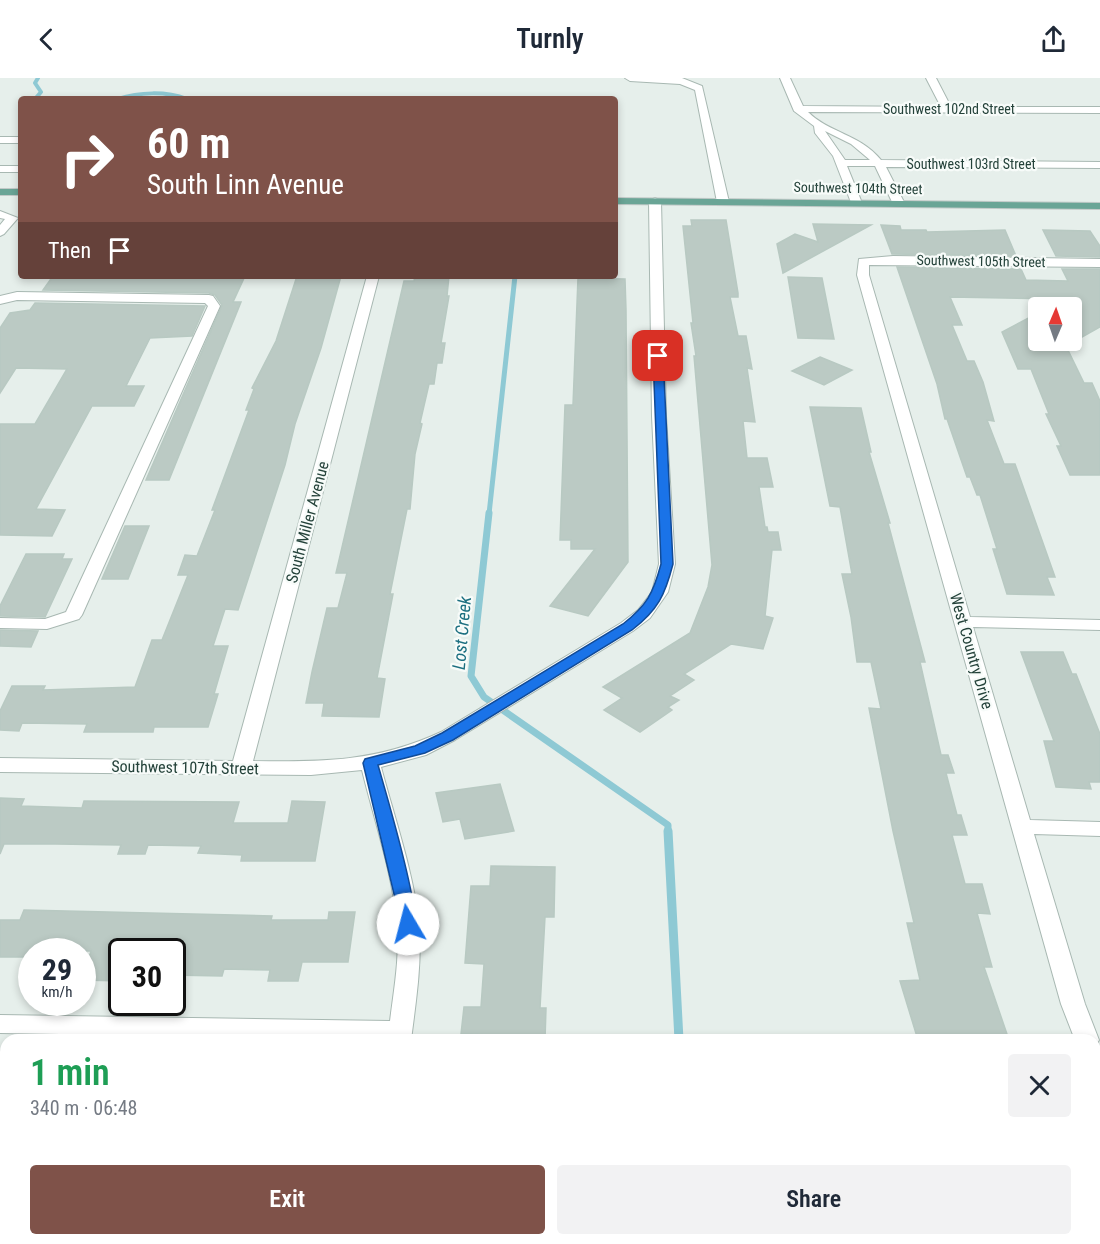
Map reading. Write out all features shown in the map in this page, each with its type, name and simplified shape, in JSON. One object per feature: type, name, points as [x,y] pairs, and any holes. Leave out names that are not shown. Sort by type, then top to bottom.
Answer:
[{"type":"main road","points":[[2,194],[18,192]]},
{"type":"main road","name":"Southwest 104th Street","points":[[618,201],[1100,206]]},
{"type":"street","points":[[630,78],[682,81],[699,88],[723,202]]},
{"type":"street","points":[[785,78],[793,102],[798,109],[819,126],[849,138],[879,164],[899,204]]},
{"type":"street","points":[[931,78],[947,109]]},
{"type":"street","name":"Southwest 102nd Street","points":[[798,109],[1100,110]]},
{"type":"street","points":[[819,126],[820,133],[829,143],[841,164],[856,203]]},
{"type":"street","points":[[0,140],[18,140]]},
{"type":"street","name":"Southwest 103rd Street","points":[[841,164],[1100,165]]},
{"type":"street","points":[[0,169],[18,169]]},
{"type":"street","name":"Southwest 107th Street","points":[[0,765],[311,768],[370,763],[419,750],[447,736],[566,665],[644,614],[660,592],[667,554],[659,416],[655,201]]},
{"type":"street","points":[[0,214],[12,218],[0,232]]},
{"type":"street","name":"Southwest 105th Street","points":[[863,262],[893,260],[1100,263]]},
{"type":"street","name":"West Country Drive","points":[[863,262],[863,275],[1073,1004],[1085,1034]]},
{"type":"street","name":"South Miller Avenue","points":[[241,768],[372,279]]},
{"type":"street","points":[[0,300],[17,297],[209,299],[213,306],[73,615],[47,624],[0,623]]},
{"type":"street","points":[[963,622],[1100,625]]},
{"type":"street","points":[[370,763],[404,897],[408,924],[409,964],[400,1034]]},
{"type":"street","points":[[1023,827],[1100,829]]},
{"type":"street","points":[[0,1024],[364,1034]]},
{"type":"building","points":[[691,220],[726,220],[738,293],[738,297],[730,297],[738,336],[746,336],[752,369],[747,368],[755,422],[743,421],[747,458],[767,458],[773,487],[759,487],[765,527],[768,532],[778,532],[781,550],[772,550],[765,616],[773,618],[763,649],[731,644],[684,674],[694,680],[670,696],[679,700],[668,707],[672,710],[640,732],[604,710],[622,698],[603,687],[690,633],[708,587],[712,565],[694,356],[696,356],[683,226],[692,226]]},
{"type":"building","points":[[813,224],[871,225],[783,273],[777,244],[795,234],[818,242]]},
{"type":"building","points":[[881,225],[900,226],[901,230],[926,230],[927,232],[1005,230],[1016,256],[892,254]]},
{"type":"building","points":[[1043,230],[1090,231],[1100,246],[1100,257],[1056,256]]},
{"type":"building","points":[[897,267],[1021,269],[1026,280],[1068,281],[1062,269],[1100,269],[1100,327],[1082,337],[1082,297],[950,297],[962,325],[952,325],[967,361],[974,361],[983,382],[994,421],[987,420],[1004,464],[1015,464],[1055,577],[1047,577],[1054,595],[1007,594],[993,549],[997,549],[980,495],[977,495],[970,477],[967,477],[947,419],[945,419],[937,384]]},
{"type":"building","points":[[788,277],[822,278],[834,339],[798,338]]},
{"type":"building","points":[[51,279],[244,279],[233,302],[241,302],[169,480],[146,480],[222,305],[215,295],[209,293],[43,290]]},
{"type":"building","points":[[296,279],[340,279],[321,348],[295,424],[285,465],[238,610],[225,609],[213,646],[228,646],[214,694],[218,694],[208,727],[154,727],[153,732],[84,732],[87,724],[22,723],[19,731],[0,730],[0,711],[12,686],[45,686],[43,690],[135,687],[152,640],[162,640],[188,575],[178,575],[185,555],[197,556],[249,410],[246,410],[254,389],[252,388],[276,341]]},
{"type":"building","points":[[414,279],[449,279],[447,296],[449,296],[441,343],[445,343],[442,363],[437,363],[434,384],[429,384],[420,423],[422,424],[415,454],[410,509],[407,509],[390,594],[393,594],[377,678],[385,679],[379,717],[322,716],[324,703],[306,703],[312,672],[327,608],[338,608],[347,573],[336,573],[404,281],[414,281]]},
{"type":"building","points":[[578,279],[625,279],[628,562],[588,616],[550,606],[595,549],[571,549],[571,540],[560,540],[565,405],[573,405]]},
{"type":"building","points":[[35,303],[205,306],[192,336],[150,338],[126,386],[144,386],[134,406],[92,406],[36,509],[65,510],[52,536],[0,535],[0,424],[35,424],[67,369],[16,368],[0,393],[0,328],[10,313],[30,310]]},
{"type":"building","points":[[1028,318],[1028,351],[1068,351],[1084,383],[1092,383],[1100,401],[1100,475],[1070,475],[1057,446],[1061,446],[1046,414],[1049,414],[1031,369],[1018,369],[1002,332]]},
{"type":"building","points":[[820,357],[852,370],[824,385],[792,371]]},
{"type":"building","points":[[810,407],[861,408],[871,452],[869,452],[890,523],[888,523],[925,662],[920,662],[941,755],[948,755],[954,773],[946,773],[957,815],[961,815],[967,835],[952,835],[965,884],[982,884],[990,914],[977,913],[992,967],[984,967],[1007,1034],[916,1034],[900,981],[920,980],[907,923],[914,923],[869,708],[881,709],[871,662],[857,662],[842,574],[852,574],[840,507],[830,506]]},
{"type":"building","points":[[125,526],[149,526],[128,579],[102,579]]},
{"type":"building","points":[[26,554],[64,554],[62,559],[72,559],[45,617],[0,616],[0,606]]},
{"type":"building","points":[[0,630],[38,631],[31,647],[0,646]]},
{"type":"building","points":[[1021,652],[1063,652],[1072,674],[1076,674],[1100,734],[1100,782],[1089,782],[1091,789],[1056,787],[1044,741],[1054,741]]},
{"type":"building","points":[[500,784],[514,831],[465,839],[460,819],[443,822],[436,793]]},
{"type":"building","points":[[0,798],[24,799],[21,806],[82,808],[84,801],[239,802],[233,823],[288,823],[292,801],[325,802],[315,861],[241,861],[242,855],[198,853],[201,846],[148,845],[145,854],[118,854],[121,845],[4,844],[0,854]]},
{"type":"building","points":[[491,866],[555,867],[554,917],[545,917],[540,1008],[546,1008],[545,1034],[461,1034],[464,1007],[481,1007],[484,964],[465,963],[471,886],[490,886]]},
{"type":"building","points":[[24,910],[272,916],[271,920],[328,920],[329,912],[355,912],[348,962],[302,962],[298,981],[268,981],[270,970],[224,969],[222,976],[186,975],[186,938],[108,938],[108,981],[96,980],[96,938],[18,938],[18,957],[0,957],[0,920],[20,920]]},
{"type":"waterway","name":"Lost Creek","points":[[38,78],[35,83],[41,92],[38,96]]},
{"type":"waterway","name":"Lost Creek","points":[[131,96],[152,93],[174,96]]},
{"type":"waterway","name":"Lost Creek","points":[[489,514],[515,279]]},
{"type":"waterway","name":"Lost Creek","points":[[489,513],[471,676],[484,697],[668,825],[668,831]]},
{"type":"waterway","name":"Lost Creek","points":[[668,831],[679,1034]]},
{"type":"route","points":[[408,924],[404,897],[370,763],[419,750],[447,736],[627,627],[644,614],[653,603],[660,592],[667,564],[658,356]]}]
